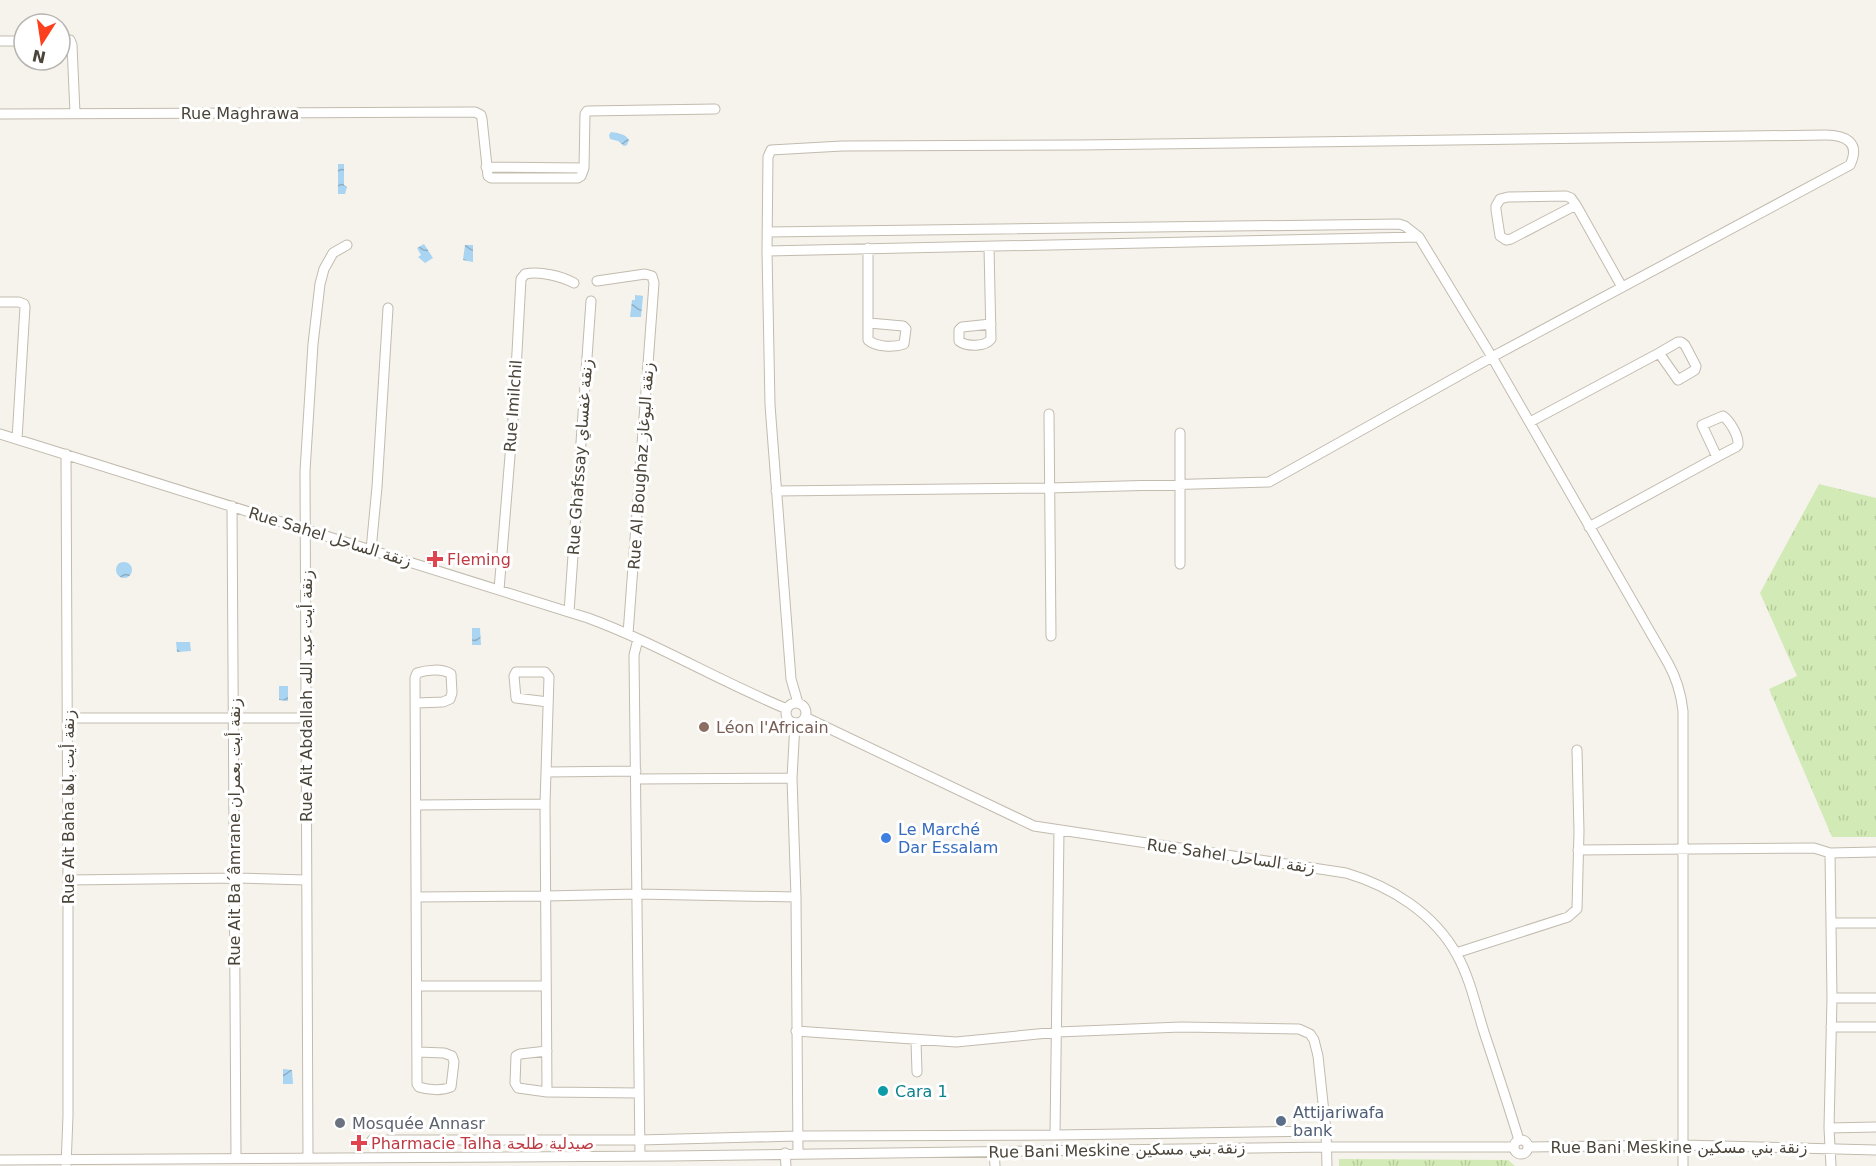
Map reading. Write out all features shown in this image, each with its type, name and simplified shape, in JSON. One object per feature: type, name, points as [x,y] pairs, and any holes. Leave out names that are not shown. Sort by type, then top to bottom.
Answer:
[{"type":"street","points":[[72,43],[75,113]]},
{"type":"street","name":"Rue Maghrawa","points":[[0,114],[476,112],[479,114],[483,127],[486,167],[490,178],[578,178],[582,175],[584,168],[585,114],[587,111],[715,109]]},
{"type":"street","points":[[776,491],[1050,488],[1262,483],[1275,480],[1492,357],[1850,165],[1854,155],[1851,142],[1840,136],[1825,135],[842,146],[776,149],[770,152],[768,157],[767,232],[770,405],[776,491],[791,679],[798,703],[805,708],[805,717],[795,723],[788,719],[787,709],[792,704],[798,703]]},
{"type":"street","points":[[1576,205],[1508,240],[1500,236],[1496,206],[1500,199],[1504,197],[1566,196],[1571,198],[1576,205],[1622,287]]},
{"type":"street","points":[[767,232],[1399,224],[1419,237],[1530,422],[1668,663],[1680,692],[1683,711],[1684,850],[1683,1166]]},
{"type":"street","points":[[1039,246],[1040,230]]},
{"type":"street","points":[[767,251],[1419,237]]},
{"type":"street","name":"Rue Ait Abdallah زنقة أيت عبد الله","points":[[308,1158],[305,471],[313,344],[320,284],[328,261],[333,254],[347,245]]},
{"type":"street","points":[[989,247],[991,324]]},
{"type":"street","points":[[868,248],[869,323]]},
{"type":"street","name":"Rue Imilchil","points":[[499,590],[514,407],[521,279],[525,274],[535,273],[563,278],[574,283]]},
{"type":"street","name":"Rue Al Boughaz زنقة البوغاز","points":[[597,281],[649,274],[654,283],[628,634]]},
{"type":"street","name":"Rue Ghafssay زنقة غفساي","points":[[569,612],[591,301]]},
{"type":"street","points":[[0,302],[19,302],[25,307],[17,439]]},
{"type":"street","points":[[371,550],[388,308]]},
{"type":"street","points":[[1530,422],[1659,353]]},
{"type":"street","points":[[1049,414],[1051,636]]},
{"type":"street","points":[[1590,527],[1736,447],[1739,442],[1727,419],[1723,416],[1702,426],[1717,457]]},
{"type":"street","points":[[1180,433],[1180,564]]},
{"type":"street","name":"Rue Sahel زنقة الساحل","points":[[0,434],[569,612],[628,634],[787,709]]},
{"type":"street","name":"Rue Ait Baha زنقة أيت باها","points":[[66,454],[68,880],[66,1163]]},
{"type":"street","name":"Rue Ait Ba´âmrane زنقة أيت بعمران","points":[[232,506],[236,1158]]},
{"type":"street","points":[[638,639],[634,655],[640,1155]]},
{"type":"street","points":[[416,703],[443,702],[450,699],[453,693],[451,674],[443,670],[417,673],[415,678],[418,1086],[424,1089],[451,1087],[454,1062],[452,1056],[444,1053],[418,1052]]},
{"type":"street","points":[[547,1092],[545,804],[549,676],[547,673],[516,672],[514,676],[516,699],[548,702]]},
{"type":"street","name":"Rue Sahel زنقة الساحل","points":[[805,717],[1023,823],[1059,831],[1310,867],[1365,879],[1392,892],[1432,922],[1456,953],[1468,981],[1517,1144]]},
{"type":"street","points":[[67,718],[305,718]]},
{"type":"street","points":[[795,723],[792,778],[796,897],[798,1153]]},
{"type":"street","points":[[1456,953],[1574,914],[1578,903],[1577,750]]},
{"type":"street","points":[[546,772],[792,778]]},
{"type":"street","points":[[417,805],[545,804]]},
{"type":"street","points":[[1055,1136],[1059,831]]},
{"type":"street","points":[[1578,850],[1814,848],[1830,853],[1876,852]]},
{"type":"street","points":[[1830,853],[1832,998],[1830,1166]]},
{"type":"street","points":[[68,880],[235,878],[306,880]]},
{"type":"street","points":[[416,897],[637,894],[796,897]]},
{"type":"street","points":[[1831,923],[1876,923]]},
{"type":"street","points":[[417,986],[546,986]]},
{"type":"street","points":[[1832,998],[1876,998]]},
{"type":"street","points":[[796,1031],[956,1042],[1058,1032],[1181,1027],[1299,1029],[1310,1034],[1316,1047],[1326,1131],[1327,1166]]},
{"type":"street","points":[[1831,1027],[1876,1027]]},
{"type":"street","points":[[916,1041],[917,1072]]},
{"type":"street","points":[[547,1051],[517,1055],[515,1083],[518,1088],[547,1092],[639,1093]]},
{"type":"street","points":[[1829,1128],[1876,1127]]},
{"type":"street","points":[[372,1140],[639,1140],[797,1136],[1055,1136],[1326,1131]]},
{"type":"street","name":"Rue Bani Meskine زنقة بني مسكين","points":[[0,1160],[66,1163],[173,1162],[236,1158],[280,1162],[308,1158],[567,1161],[640,1155],[1517,1144],[1527,1142],[1526,1154],[1683,1144],[1876,1150]]},
{"type":"street","points":[[994,1151],[994,1166]]},
{"type":"street","points":[[785,1153],[786,1166]]},
{"type":"street","points":[[670,1155],[670,1166]]},
{"type":"green space","points":[[1819,484],[1876,498],[1876,837],[1832,837],[1769,689],[1797,676],[1760,593]]},
{"type":"green space","points":[[1339,1159],[1508,1160],[1515,1166],[1339,1166]]},
{"type":"water","points":[[611,132],[626,136],[629,140],[627,145],[624,146],[610,139]]},
{"type":"water","points":[[338,164],[344,164],[344,185],[347,187],[345,194],[338,194]]},
{"type":"water","points":[[424,244],[433,258],[425,263],[418,257],[421,255],[417,248]]},
{"type":"water","points":[[465,245],[473,245],[473,262],[463,260]]},
{"type":"water","points":[[635,295],[643,296],[641,317],[630,317],[632,300],[635,300]]},
{"type":"water","points":[[124,562],[132,570],[124,578],[116,570]]},
{"type":"water","points":[[472,628],[480,628],[481,645],[472,645]]},
{"type":"water","points":[[176,642],[190,642],[191,651],[177,652]]},
{"type":"water","points":[[279,686],[288,686],[288,701],[279,700]]},
{"type":"water","points":[[283,1069],[292,1070],[293,1084],[283,1084]]},
{"type":"place","name":"Fleming","points":[[435,559]]},
{"type":"place","name":"Léon l'Africain","points":[[704,727]]},
{"type":"place","name":"Le Marché Dar Essalam","points":[[886,838]]},
{"type":"place","name":"Cara 1","points":[[883,1091]]},
{"type":"place","name":"Attijariwafa bank","points":[[1281,1121]]},
{"type":"place","name":"Mosquée Annasr","points":[[340,1123]]},
{"type":"place","name":"Pharmacie Talha صيدلية طلحة","points":[[359,1143]]}]
